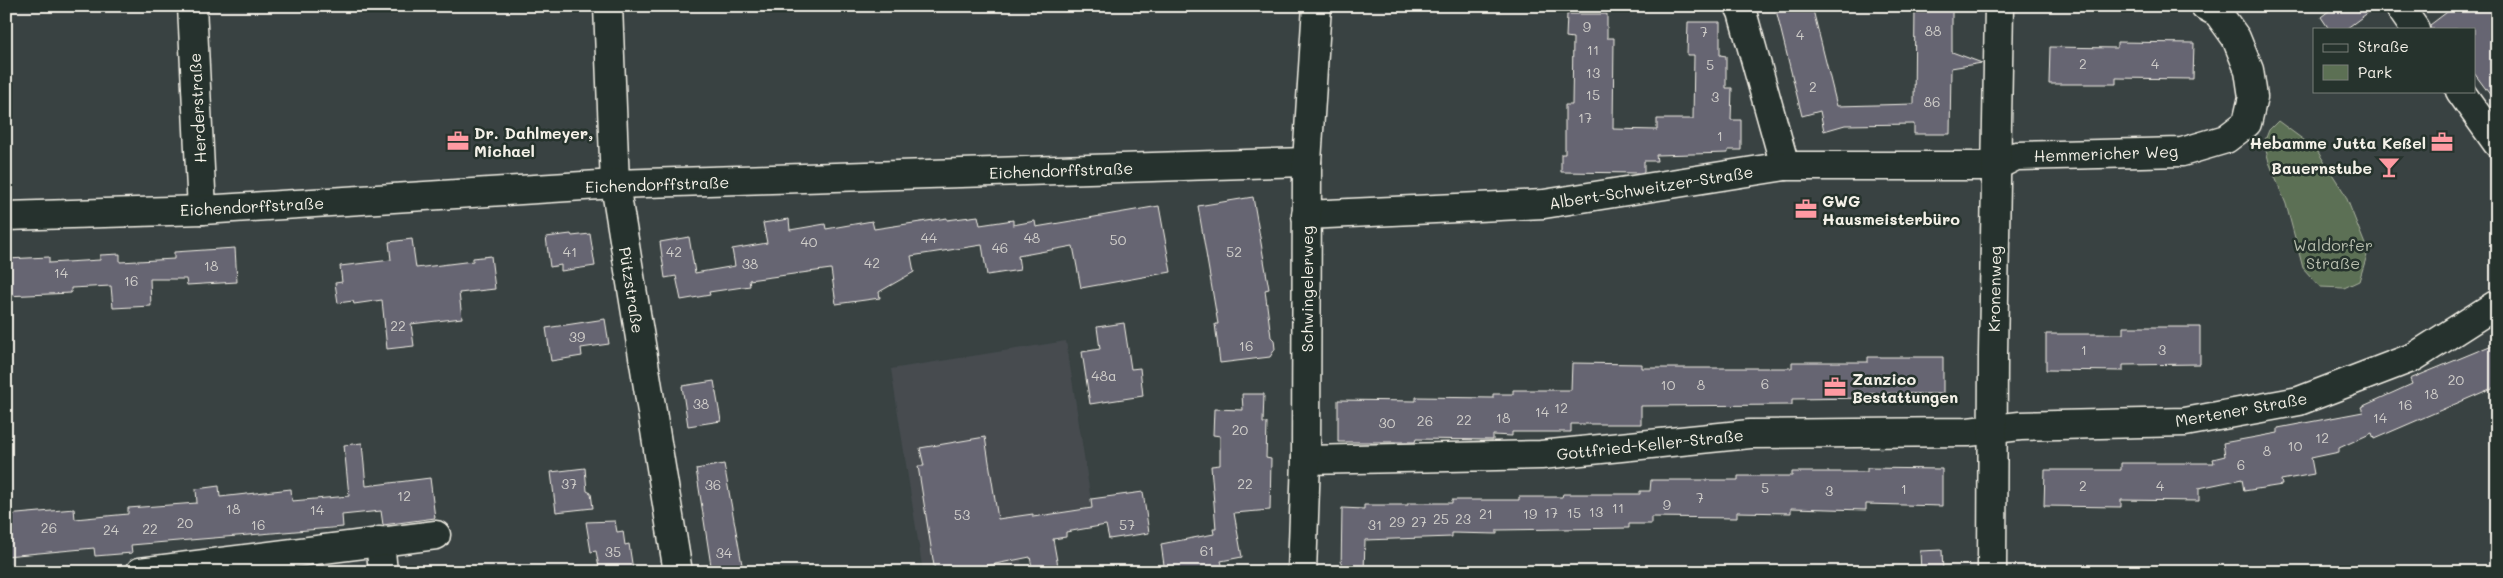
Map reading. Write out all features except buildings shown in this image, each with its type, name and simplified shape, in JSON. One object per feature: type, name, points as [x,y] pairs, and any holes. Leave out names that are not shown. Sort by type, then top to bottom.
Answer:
[{"type":"street","name":"Herderstraße","points":[[192,6],[202,210]]},
{"type":"street","name":"Pützstraße","points":[[608,6],[615,184],[678,572]]},
{"type":"street","name":"Schwingelerweg","points":[[1302,572],[1306,460],[1307,162],[1317,6]]},
{"type":"street","points":[[1739,6],[1785,166]]},
{"type":"street","name":"Kronenweg","points":[[1992,572],[1999,6]]},
{"type":"street","name":"Hemmericher Weg","points":[[1996,166],[2016,156],[2182,152],[2226,139],[2247,124],[2253,97],[2249,70],[2236,38],[2218,13],[2205,6]]},
{"type":"street","points":[[2399,6],[2414,28]]},
{"type":"street","points":[[2461,92],[2497,143]]},
{"type":"street","name":"Eichendorffstraße","points":[[6,216],[202,210],[615,184],[1307,162]]},
{"type":"street","name":"Albert-Schweitzer-Straße","points":[[1306,215],[1544,204],[1785,166],[1996,166]]},
{"type":"street","name":"Mertener Straße","points":[[1993,430],[2020,426],[2185,422],[2299,402],[2414,357],[2497,304]]},
{"type":"street","name":"Gottfried-Keller-Straße","points":[[1306,460],[1541,456],[1750,434],[1993,430]]},
{"type":"street","points":[[140,572],[436,535]]},
{"type":"street","points":[[380,541],[383,572]]},
{"type":"shaded area","points":[[1066,341],[1092,507],[1015,520],[1023,572],[923,572],[891,369]]},
{"type":"green space","name":"Waldorfer Straße","points":[[2278,121],[2316,149],[2345,194],[2368,252],[2359,281],[2344,288],[2320,287],[2303,268],[2286,204],[2269,162],[2264,143],[2269,130]]},
{"type":"place","name":"Dr. Dahlmeyer, Michael","points":[[458,141]]},
{"type":"place","name":"Hebamme Jutta Keßel","points":[[2442,142]]},
{"type":"place","name":"Bauernstube","points":[[2389,167]]},
{"type":"place","name":"GWG Hausmeisterbüro","points":[[1806,209]]},
{"type":"place","name":"Zanzico Bestattungen","points":[[1835,387]]}]
